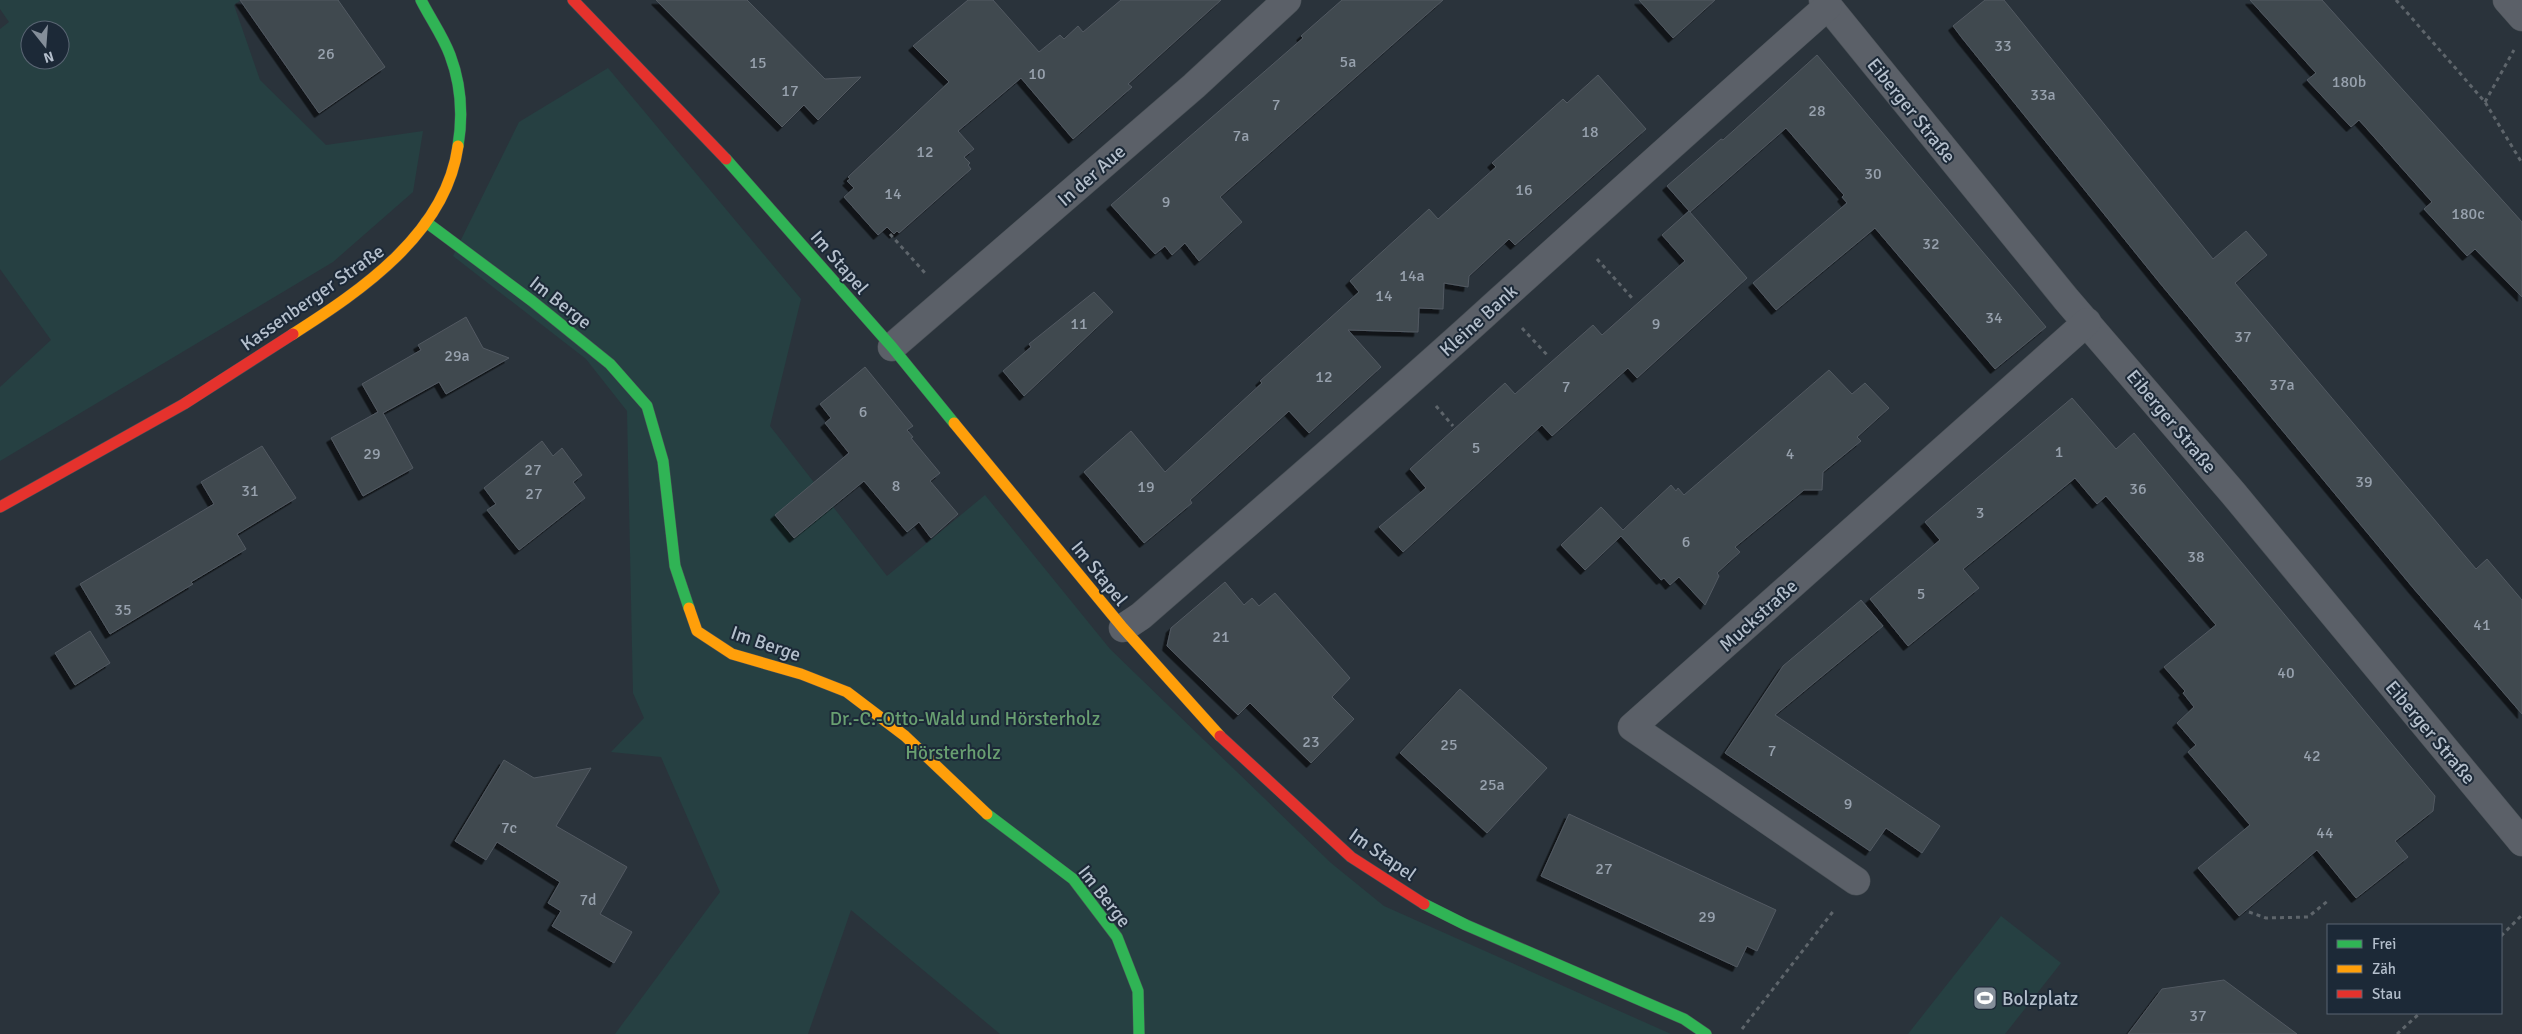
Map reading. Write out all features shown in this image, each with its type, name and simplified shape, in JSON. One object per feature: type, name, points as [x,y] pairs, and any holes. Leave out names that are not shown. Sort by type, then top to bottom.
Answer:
[{"type":"street","name":"Kassenberger Straße","points":[[0,507],[184,404],[322,316],[397,259],[426,222],[449,184],[456,164],[462,121],[461,103],[450,55],[421,0]]},
{"type":"street","name":"Im Stapel","points":[[573,0],[723,156],[892,348],[1123,628],[1214,730],[1351,857],[1420,902],[1466,925],[1684,1018],[1706,1034]]},
{"type":"street","name":"In der Aue","points":[[892,348],[1194,86],[1287,0]]},
{"type":"street","points":[[2507,0],[2522,17]]},
{"type":"street","name":"Kleine Bank","points":[[1123,628],[1322,458],[1729,92],[1825,3]]},
{"type":"street","name":"Eiberger Straße","points":[[1825,3],[2087,322],[2227,486],[2522,842]]},
{"type":"street","name":"Im Berge","points":[[426,222],[610,364],[647,406],[663,461],[676,566],[697,632],[732,654],[801,674],[847,692],[906,736],[990,816],[1073,879],[1117,937],[1138,991],[1139,1034]]},
{"type":"street","name":"Muckstraße","points":[[1856,881],[1632,727],[2087,322]]},
{"type":"path","points":[[2396,0],[2485,102],[2522,163]]},
{"type":"path","points":[[2485,102],[2517,45]]},
{"type":"path","points":[[1573,233],[1633,299]]},
{"type":"path","points":[[890,234],[948,300]]},
{"type":"path","points":[[1738,1034],[1856,881]]},
{"type":"path","points":[[2249,912],[2266,918],[2308,917],[2329,900]]},
{"type":"path","points":[[2502,935],[2522,915]]},
{"type":"path","points":[[2397,1034],[2419,1014]]},
{"type":"green space","points":[[0,0],[241,0],[234,5],[260,80],[326,145],[423,131],[413,192],[333,262],[0,461],[0,387],[51,340],[0,269],[0,29],[9,22],[0,9]]},
{"type":"green space","name":"Hörsterholz","points":[[608,68],[801,299],[770,426],[887,576],[985,495],[1110,649],[1331,863],[1384,906],[1671,1034],[1000,1034],[851,910],[808,1034],[615,1034],[720,892],[661,757],[611,752],[644,718],[633,693],[627,411],[586,359],[453,256],[519,122]]},
{"type":"green space","name":"Bolzplatz","points":[[2001,916],[2061,963],[2005,1034],[1908,1034]]},
{"type":"building","points":[[240,0],[338,0],[385,67],[319,113]]},
{"type":"building","points":[[656,0],[747,0],[825,79],[861,77],[818,120],[804,105],[782,127]]},
{"type":"building","points":[[968,0],[993,0],[1039,52],[1060,35],[1064,39],[1078,26],[1083,32],[1121,0],[1221,0],[1128,84],[1132,87],[1073,139],[1021,78],[958,131],[974,149],[964,157],[970,163],[968,165],[971,169],[899,233],[897,231],[894,234],[887,227],[878,235],[844,197],[854,188],[847,181],[850,179],[848,177],[949,82],[913,46]]},
{"type":"building","points":[[1342,0],[1443,0],[1220,197],[1242,222],[1199,261],[1185,243],[1172,255],[1165,246],[1155,254],[1111,205],[1303,38],[1301,36]]},
{"type":"building","points":[[1639,0],[1715,0],[1673,38]]},
{"type":"building","points":[[1985,0],[2004,0],[2213,259],[2246,231],[2267,255],[2235,283],[2476,569],[2487,559],[2522,600],[2522,714],[2414,589],[2159,282],[1962,38],[1953,26]]},
{"type":"building","points":[[2250,0],[2322,0],[2522,222],[2522,297],[2475,249],[2467,256],[2424,209],[2432,202],[2359,120],[2351,127],[2307,80],[2316,73]]},
{"type":"building","points":[[1817,55],[2046,327],[1995,369],[1875,228],[1776,310],[1753,283],[1847,203],[1842,197],[1844,195],[1786,128],[1690,212],[1667,186],[1721,139],[1723,140]]},
{"type":"building","points":[[1598,75],[1646,129],[1515,245],[1509,239],[1469,276],[1468,287],[1444,283],[1443,309],[1419,308],[1418,332],[1348,330],[1381,367],[1309,433],[1289,411],[1190,500],[1192,503],[1144,543],[1084,472],[1131,431],[1165,472],[1262,383],[1260,381],[1359,292],[1350,281],[1429,209],[1438,219],[1496,167],[1492,163],[1563,99],[1567,103]]},
{"type":"building","points":[[1689,211],[1747,278],[1637,378],[1628,368],[1552,436],[1542,425],[1403,552],[1379,527],[1426,488],[1410,469],[1505,383],[1515,394],[1593,325],[1602,335],[1685,261],[1662,235]]},
{"type":"building","points":[[1094,292],[1113,312],[1024,396],[1003,371],[1031,347],[1029,344]]},
{"type":"building","points":[[466,317],[483,348],[509,358],[446,394],[439,382],[383,413],[413,468],[363,496],[331,438],[378,412],[362,384],[421,350],[418,345]]},
{"type":"building","points":[[865,367],[913,426],[907,430],[913,437],[911,438],[940,473],[930,481],[958,514],[931,538],[919,522],[907,532],[864,481],[794,538],[775,515],[849,453],[825,423],[831,418],[820,404]]},
{"type":"building","points":[[1829,370],[1852,394],[1865,383],[1889,408],[1857,437],[1861,441],[1823,472],[1822,490],[1804,490],[1735,547],[1740,552],[1717,573],[1719,576],[1705,605],[1679,577],[1670,585],[1664,578],[1661,580],[1621,536],[1585,570],[1561,545],[1601,507],[1623,530],[1671,485],[1676,491],[1678,488],[1684,495]]},
{"type":"building","points":[[2072,398],[2116,449],[2134,433],[2435,796],[2433,811],[2395,841],[2408,857],[2356,898],[2317,850],[2239,916],[2198,868],[2250,825],[2188,752],[2196,745],[2177,723],[2194,707],[2183,693],[2185,691],[2164,667],[2216,625],[2106,496],[2097,504],[2075,478],[1963,569],[1979,588],[1908,646],[1870,599],[1940,540],[1925,522]]},
{"type":"building","points":[[542,441],[553,456],[562,448],[582,475],[573,482],[585,498],[519,550],[487,510],[496,504],[484,488]]},
{"type":"building","points":[[262,446],[296,498],[237,534],[246,549],[191,582],[193,584],[110,634],[80,584],[214,504],[201,482]]},
{"type":"building","points":[[1225,582],[1244,605],[1252,598],[1259,606],[1275,593],[1350,678],[1332,697],[1354,719],[1311,763],[1250,703],[1238,715],[1167,646],[1171,628]]},
{"type":"building","points":[[1861,600],[1883,626],[1775,715],[1940,826],[1922,853],[1886,828],[1870,851],[1725,753],[1783,666]]},
{"type":"building","points":[[90,631],[110,663],[75,685],[55,653]]},
{"type":"building","points":[[1460,689],[1547,768],[1487,833],[1400,753]]},
{"type":"building","points":[[504,760],[534,778],[591,768],[556,826],[627,867],[600,914],[632,932],[614,963],[552,926],[561,911],[548,903],[560,882],[497,842],[486,860],[455,841]]},
{"type":"building","points":[[1569,814],[1776,910],[1757,951],[1747,946],[1737,967],[1541,876]]},
{"type":"building","points":[[2224,980],[2297,1034],[2128,1034],[2162,989]]},
{"type":"traffic: fast","points":[[421,0],[447,48],[457,77],[461,112],[458,146]]},
{"type":"traffic: fast","points":[[726,159],[892,347],[954,423]]},
{"type":"traffic: fast","points":[[426,222],[532,301],[610,364],[647,406],[663,461],[675,566],[689,608]]},
{"type":"traffic: fast","points":[[987,814],[1073,879],[1117,937],[1138,991],[1139,1034]]},
{"type":"traffic: fast","points":[[1424,904],[1466,925],[1684,1019],[1706,1034]]},
{"type":"traffic: slow","points":[[293,334],[372,278],[397,256],[419,232],[437,206],[450,177],[458,146]]},
{"type":"traffic: slow","points":[[954,423],[1123,628],[1220,736]]},
{"type":"traffic: slow","points":[[689,608],[697,631],[732,654],[801,674],[847,692],[905,736],[987,814]]},
{"type":"traffic: jam","points":[[573,0],[726,159]]},
{"type":"traffic: jam","points":[[0,507],[184,404],[293,334]]},
{"type":"traffic: jam","points":[[1220,736],[1351,857],[1424,904]]},
{"type":"place","name":"Bolzplatz","points":[[1985,998]]},
{"type":"park label","name":"Dr.-C.-Otto-Wald und Hörsterholz","points":[[965,718]]}]
